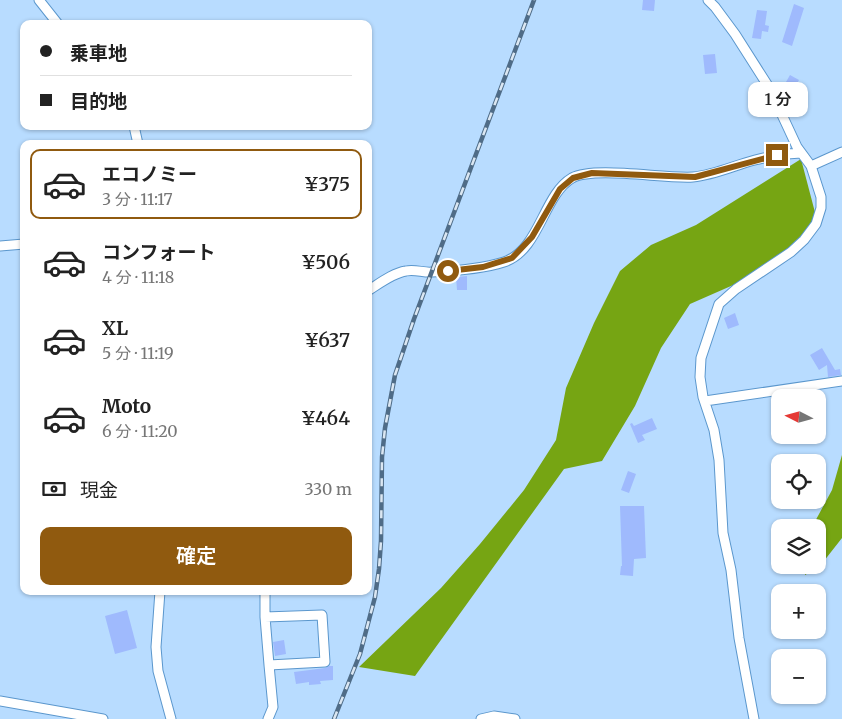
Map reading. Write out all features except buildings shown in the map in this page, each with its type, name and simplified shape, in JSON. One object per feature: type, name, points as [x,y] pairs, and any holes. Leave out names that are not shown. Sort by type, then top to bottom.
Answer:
[{"type":"street","points":[[39,0],[55,20]]},
{"type":"street","points":[[708,0],[735,34],[770,89],[800,153],[810,166],[821,196],[821,208],[816,224],[804,240],[791,252],[736,289],[719,304],[701,358],[700,377],[705,402],[714,430],[723,533],[731,570],[739,638],[754,719]]},
{"type":"street","points":[[810,166],[842,152]]},
{"type":"street","points":[[372,288],[390,277],[407,270],[431,272],[483,267],[512,258],[532,237],[560,189],[573,178],[592,173],[695,177],[754,160],[800,153]]},
{"type":"street","points":[[0,246],[20,244]]},
{"type":"street","points":[[705,402],[842,381]]},
{"type":"street","points":[[160,595],[156,647],[158,671],[171,719]]},
{"type":"street","points":[[265,595],[273,708],[268,719]]},
{"type":"street","points":[[265,616],[322,615],[325,662],[269,665]]},
{"type":"street","points":[[0,701],[103,719]]},
{"type":"street","points":[[481,719],[494,716],[515,719]]},
{"type":"green space","points":[[801,159],[817,220],[765,271],[690,304],[661,348],[635,406],[602,461],[564,469],[415,676],[359,667],[441,588],[524,490],[556,440],[566,388],[594,323],[620,271],[651,245],[696,225]]},
{"type":"green space","points":[[842,455],[842,538],[826,558],[826,519],[816,519],[822,509],[826,509],[826,501],[832,490]]},
{"type":"railway","points":[[334,719],[360,654],[375,597],[381,541],[382,457],[385,428],[395,375],[414,319],[534,0]]},
{"type":"route","points":[[448,271],[483,267],[512,258],[532,237],[560,189],[573,178],[592,173],[695,177],[777,155]]}]
